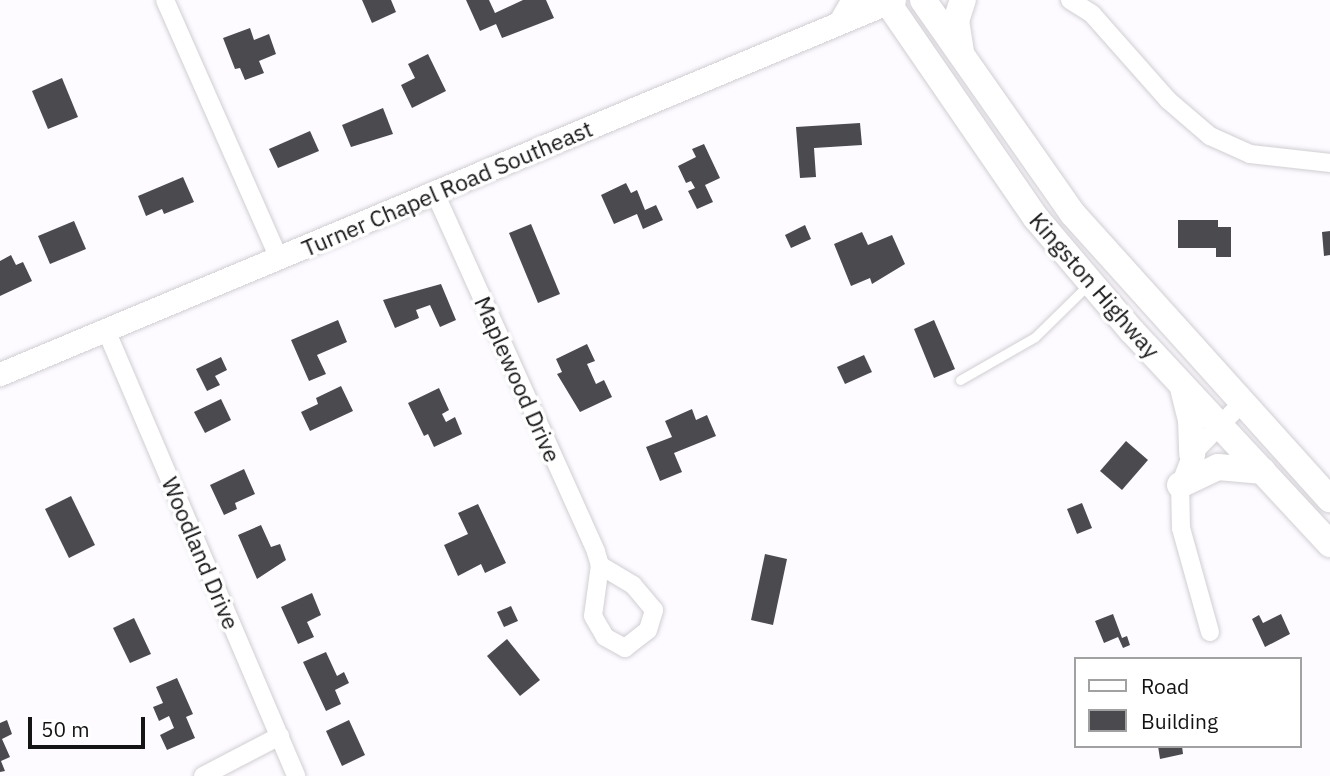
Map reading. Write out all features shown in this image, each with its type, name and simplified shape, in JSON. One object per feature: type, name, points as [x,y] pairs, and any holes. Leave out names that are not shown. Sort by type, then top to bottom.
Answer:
[{"type":"main road","name":"Kingston Highway","points":[[923,0],[964,64],[1073,214],[1330,499]]},
{"type":"main road","points":[[963,0],[956,21],[964,64]]},
{"type":"main road","name":"Kingston Highway","points":[[889,1],[987,151],[1090,283],[1330,544]]},
{"type":"main road","points":[[1181,383],[1191,419],[1192,454]]},
{"type":"main road","points":[[1180,485],[1218,467],[1263,471]]},
{"type":"street","points":[[165,0],[279,258]]},
{"type":"street","points":[[1070,0],[1092,14],[1168,100],[1210,136],[1250,154],[1330,163]]},
{"type":"street","name":"Turner Chapel Road Southeast","points":[[0,374],[435,193],[850,10],[889,1]]},
{"type":"street","name":"Maplewood Drive","points":[[435,193],[600,565]]},
{"type":"street","name":"Woodland Drive","points":[[106,330],[296,776]]},
{"type":"street","points":[[1210,632],[1181,528],[1180,485],[1192,454],[1242,403]]},
{"type":"street","points":[[600,565],[633,585],[654,610],[648,630],[625,648],[605,637],[593,616],[600,565]]},
{"type":"street","points":[[203,776],[280,736]]},
{"type":"lane","points":[[960,380],[1035,337],[1090,283]]},
{"type":"building","points":[[362,0],[391,0],[396,12],[372,23]]},
{"type":"building","points":[[466,0],[489,0],[495,13],[523,0],[546,0],[554,18],[502,38],[496,24],[480,31]]},
{"type":"building","points":[[250,28],[254,40],[269,34],[276,54],[259,61],[264,73],[245,80],[240,68],[235,69],[223,38]]},
{"type":"building","points":[[428,54],[446,91],[412,108],[401,85],[415,78],[408,64]]},
{"type":"building","points":[[62,78],[78,117],[48,129],[32,91]]},
{"type":"building","points":[[383,108],[393,134],[351,147],[342,125]]},
{"type":"building","points":[[860,123],[862,145],[814,148],[816,177],[800,178],[796,127]]},
{"type":"building","points":[[310,131],[319,151],[278,168],[269,149]]},
{"type":"building","points":[[704,144],[720,178],[705,185],[713,202],[697,209],[688,191],[695,188],[691,181],[686,183],[678,166],[696,157],[692,149]]},
{"type":"building","points":[[183,177],[194,202],[164,214],[162,209],[146,216],[138,196]]},
{"type":"building","points":[[626,183],[631,193],[637,190],[645,210],[656,205],[663,220],[643,229],[637,214],[614,224],[601,195]]},
{"type":"building","points":[[1178,220],[1218,220],[1218,227],[1231,227],[1231,257],[1216,257],[1216,248],[1178,248]]},
{"type":"building","points":[[74,221],[86,249],[50,264],[38,236]]},
{"type":"building","points":[[531,224],[560,294],[538,303],[509,233]]},
{"type":"building","points":[[805,225],[811,239],[791,248],[785,235]]},
{"type":"building","points":[[1330,231],[1330,255],[1324,256],[1322,232]]},
{"type":"building","points":[[862,232],[868,245],[892,235],[905,264],[872,284],[870,278],[851,286],[834,244]]},
{"type":"building","points":[[11,255],[16,265],[23,262],[32,281],[0,296],[0,261]]},
{"type":"building","points":[[441,284],[456,320],[440,327],[430,305],[416,310],[419,318],[395,328],[383,300]]},
{"type":"building","points":[[338,320],[347,342],[317,355],[326,374],[309,381],[291,340]]},
{"type":"building","points":[[934,320],[955,369],[934,378],[914,329]]},
{"type":"building","points":[[587,344],[595,361],[587,364],[596,384],[604,380],[612,397],[580,412],[557,374],[562,372],[556,359]]},
{"type":"building","points":[[864,355],[872,372],[845,384],[837,367]]},
{"type":"building","points":[[221,357],[227,370],[215,376],[220,385],[207,391],[196,369]]},
{"type":"building","points":[[341,386],[353,411],[310,431],[301,412],[318,404],[316,398]]},
{"type":"building","points":[[439,388],[449,410],[442,414],[446,422],[455,417],[462,434],[434,447],[428,434],[424,436],[408,403]]},
{"type":"building","points":[[221,399],[231,420],[205,433],[194,412]]},
{"type":"building","points":[[692,409],[696,420],[707,415],[716,436],[674,453],[682,472],[660,481],[646,447],[672,437],[665,421]]},
{"type":"building","points":[[1126,441],[1148,460],[1122,490],[1100,471]]},
{"type":"building","points":[[244,469],[255,494],[235,503],[237,509],[224,515],[210,485]]},
{"type":"building","points":[[71,496],[95,545],[69,558],[45,509]]},
{"type":"building","points":[[1082,503],[1092,528],[1077,534],[1067,509]]},
{"type":"building","points":[[478,504],[506,563],[485,573],[481,564],[458,576],[444,545],[468,534],[458,513]]},
{"type":"building","points":[[261,525],[271,547],[280,544],[286,560],[257,579],[238,535]]},
{"type":"building","points":[[765,554],[787,559],[773,625],[751,620]]},
{"type":"building","points":[[312,593],[321,615],[307,622],[314,637],[298,644],[281,607]]},
{"type":"building","points":[[511,606],[518,621],[504,627],[497,612]]},
{"type":"building","points":[[1113,614],[1122,638],[1127,636],[1130,645],[1123,648],[1118,637],[1104,643],[1095,621]]},
{"type":"building","points":[[1281,614],[1290,634],[1265,647],[1252,619],[1259,615],[1263,623]]},
{"type":"building","points":[[134,618],[151,654],[130,663],[113,628]]},
{"type":"building","points":[[507,639],[540,680],[520,696],[487,656]]},
{"type":"building","points":[[326,652],[337,676],[344,672],[349,683],[335,690],[341,704],[326,711],[303,662]]},
{"type":"building","points":[[177,678],[193,714],[186,717],[195,738],[167,750],[160,735],[174,728],[169,716],[159,721],[153,707],[163,703],[156,687]]},
{"type":"building","points":[[7,720],[12,734],[2,739],[10,757],[1,761],[5,771],[0,772],[0,723]]},
{"type":"building","points":[[349,720],[365,755],[342,766],[326,731]]},
{"type":"building","points":[[1158,748],[1182,748],[1183,754],[1160,759]]}]
